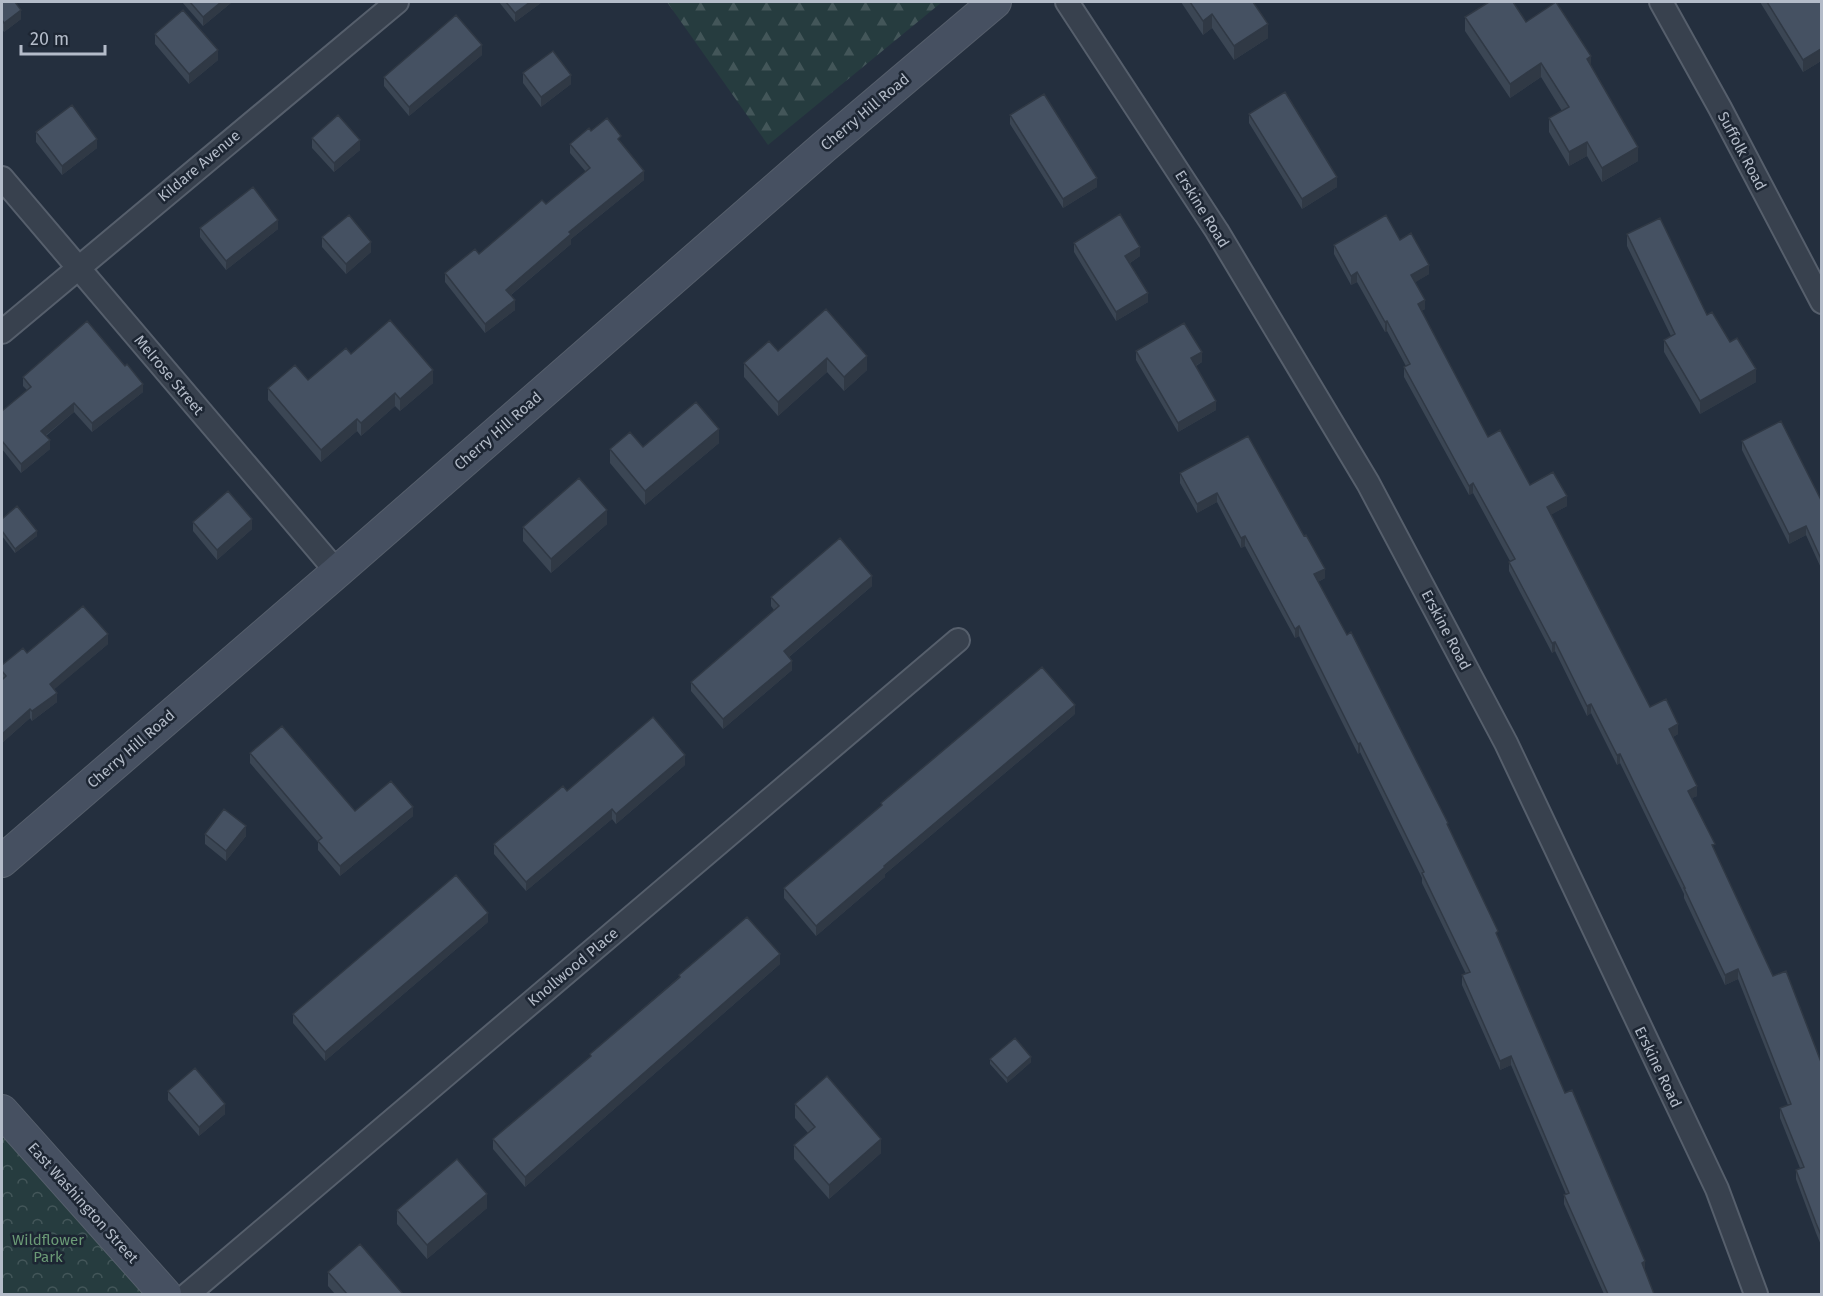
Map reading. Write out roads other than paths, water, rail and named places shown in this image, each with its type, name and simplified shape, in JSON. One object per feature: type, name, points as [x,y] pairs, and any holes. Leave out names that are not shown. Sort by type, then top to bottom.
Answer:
[{"type":"street","name":"Kildare Avenue","points":[[2,332],[397,2]]},
{"type":"street","name":"Cherry Hill Road","points":[[2,861],[816,154],[995,2]]},
{"type":"street","name":"Erskine Road","points":[[1067,2],[1217,231],[1379,504],[1506,743],[1717,1189],[1756,1294]]},
{"type":"street","name":"Suffolk Road","points":[[1660,2],[1720,108],[1821,302]]},
{"type":"street","name":"Melrose Street","points":[[2,178],[337,572]]},
{"type":"street","name":"Knollwood Place","points":[[188,1294],[958,640]]},
{"type":"street","name":"East Washington Street","points":[[2,1111],[165,1294]]},
{"type":"park label","name":"Wildflower Park","points":[[48,1248]]}]
